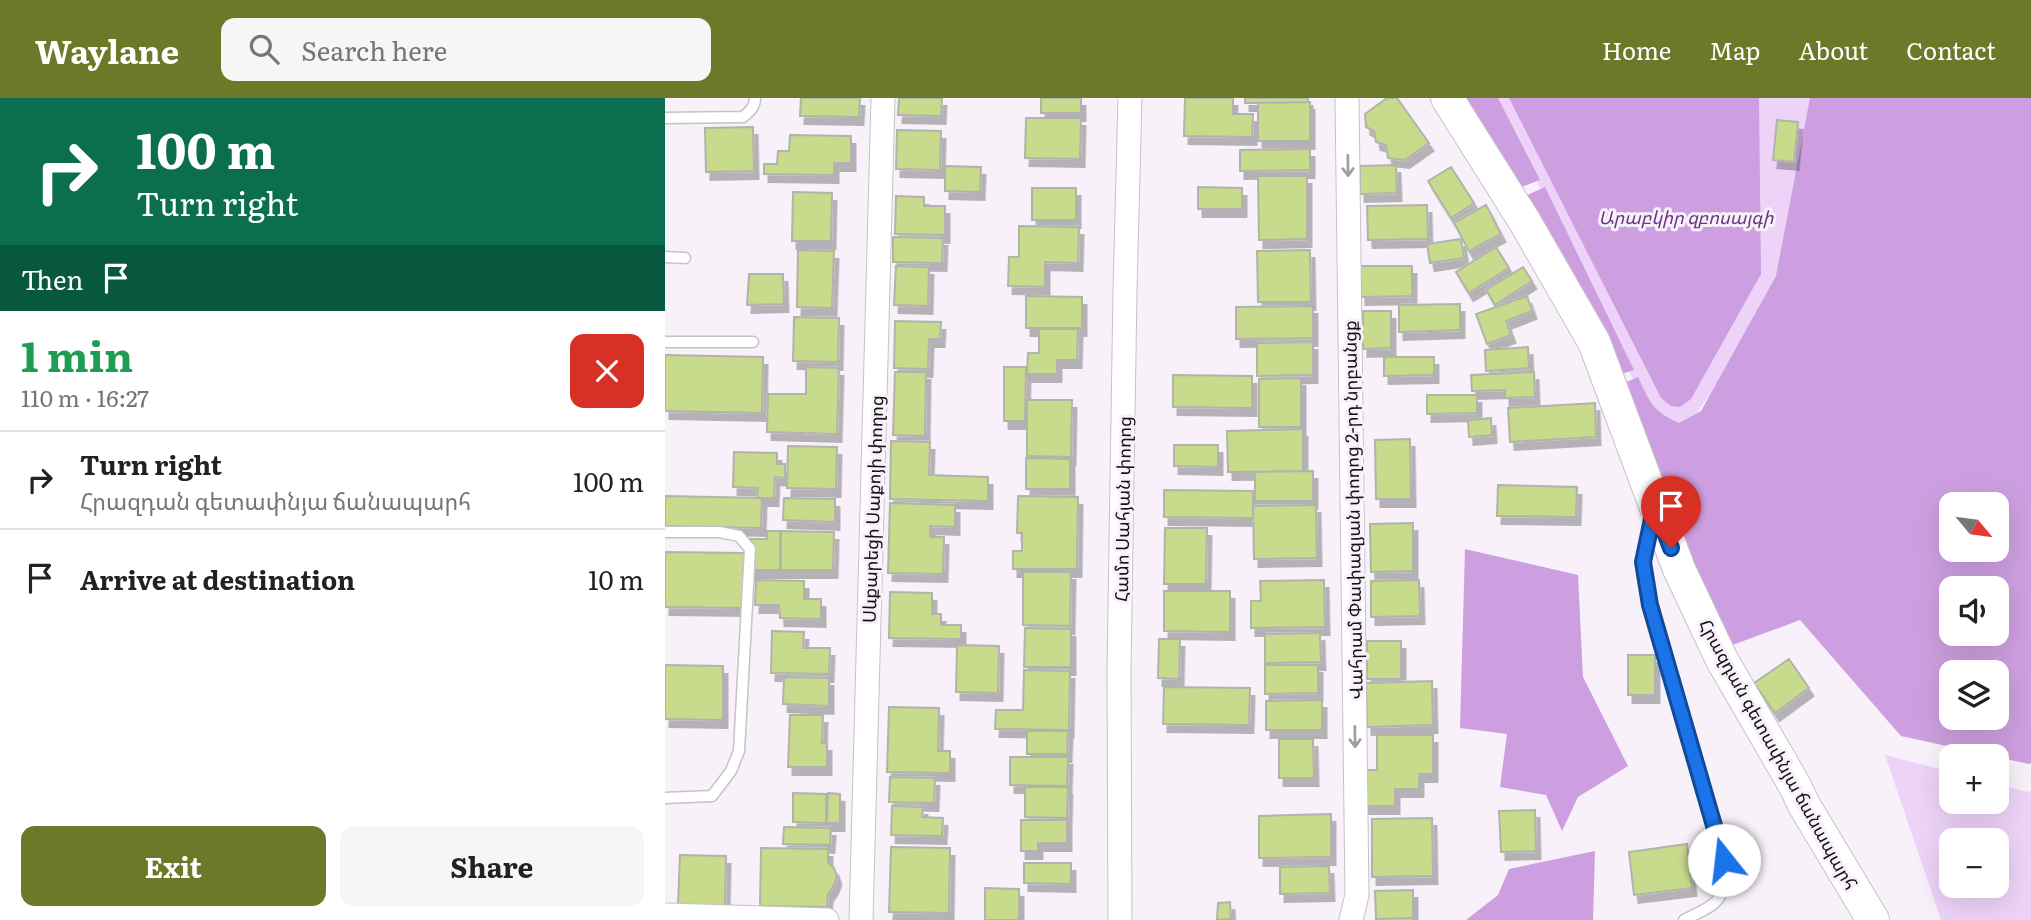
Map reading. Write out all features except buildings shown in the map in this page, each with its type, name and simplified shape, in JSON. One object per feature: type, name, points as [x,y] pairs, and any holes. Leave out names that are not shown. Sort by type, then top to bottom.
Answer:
[{"type":"street","name":"Սևքարեցի Սաքոյի փողոց","points":[[861,920],[883,98]]},
{"type":"street","name":"Համո Սահյան փողոց","points":[[1120,920],[1119,671],[1130,98]]},
{"type":"street","name":"Վահրամ Փափազյան փողոց 2-րդ նրբանցք","points":[[1347,98],[1357,895],[1351,920]]},
{"type":"street","name":"Հրազդան գետափնյա ճանապարհ","points":[[1447,98],[1525,222],[1594,342],[1679,569],[1722,660],[1873,920]]},
{"type":"street","points":[[665,915],[827,920]]},
{"type":"lane","points":[[665,118],[743,117],[751,110],[755,98]]},
{"type":"lane","points":[[665,257],[685,258]]},
{"type":"lane","points":[[665,342],[753,342]]},
{"type":"lane","points":[[1655,505],[1643,562],[1650,605],[1724,860],[1724,887],[1715,904],[1684,920]]},
{"type":"lane","points":[[665,532],[739,536],[750,549],[739,751],[731,771],[712,796],[665,797]]},
{"type":"green space","points":[[1458,98],[1498,98],[1540,180],[1516,189]]},
{"type":"green space","name":"Արաբկիր զբոսայգի","points":[[1493,98],[1820,98],[1798,263],[1676,444],[1650,415],[1561,227]]},
{"type":"green space","name":"Արաբկիր զբոսայգի","points":[[1509,98],[1759,98],[1761,274],[1691,399],[1680,407],[1671,406],[1661,398]]},
{"type":"green space","points":[[1810,98],[2031,98],[2031,763],[2009,760],[2009,744],[1939,744],[1901,736],[1800,620],[1727,647],[1620,385],[1638,377],[1653,405],[1679,423],[1701,411],[1776,276]]},
{"type":"green space","points":[[1545,187],[1634,370],[1616,376],[1525,196]]},
{"type":"green space","points":[[1465,549],[1578,575],[1583,677],[1628,766],[1578,797],[1562,831],[1546,795],[1500,787],[1507,734],[1460,728]]},
{"type":"green space","points":[[1885,755],[1939,769],[1939,814],[2009,814],[2009,787],[2031,791],[2031,920],[1941,920]]},
{"type":"green space","points":[[1595,851],[1593,920],[1466,920],[1498,895],[1509,869]]},
{"type":"route","points":[[1671,548],[1655,505],[1643,562],[1650,605],[1724,860]]}]
